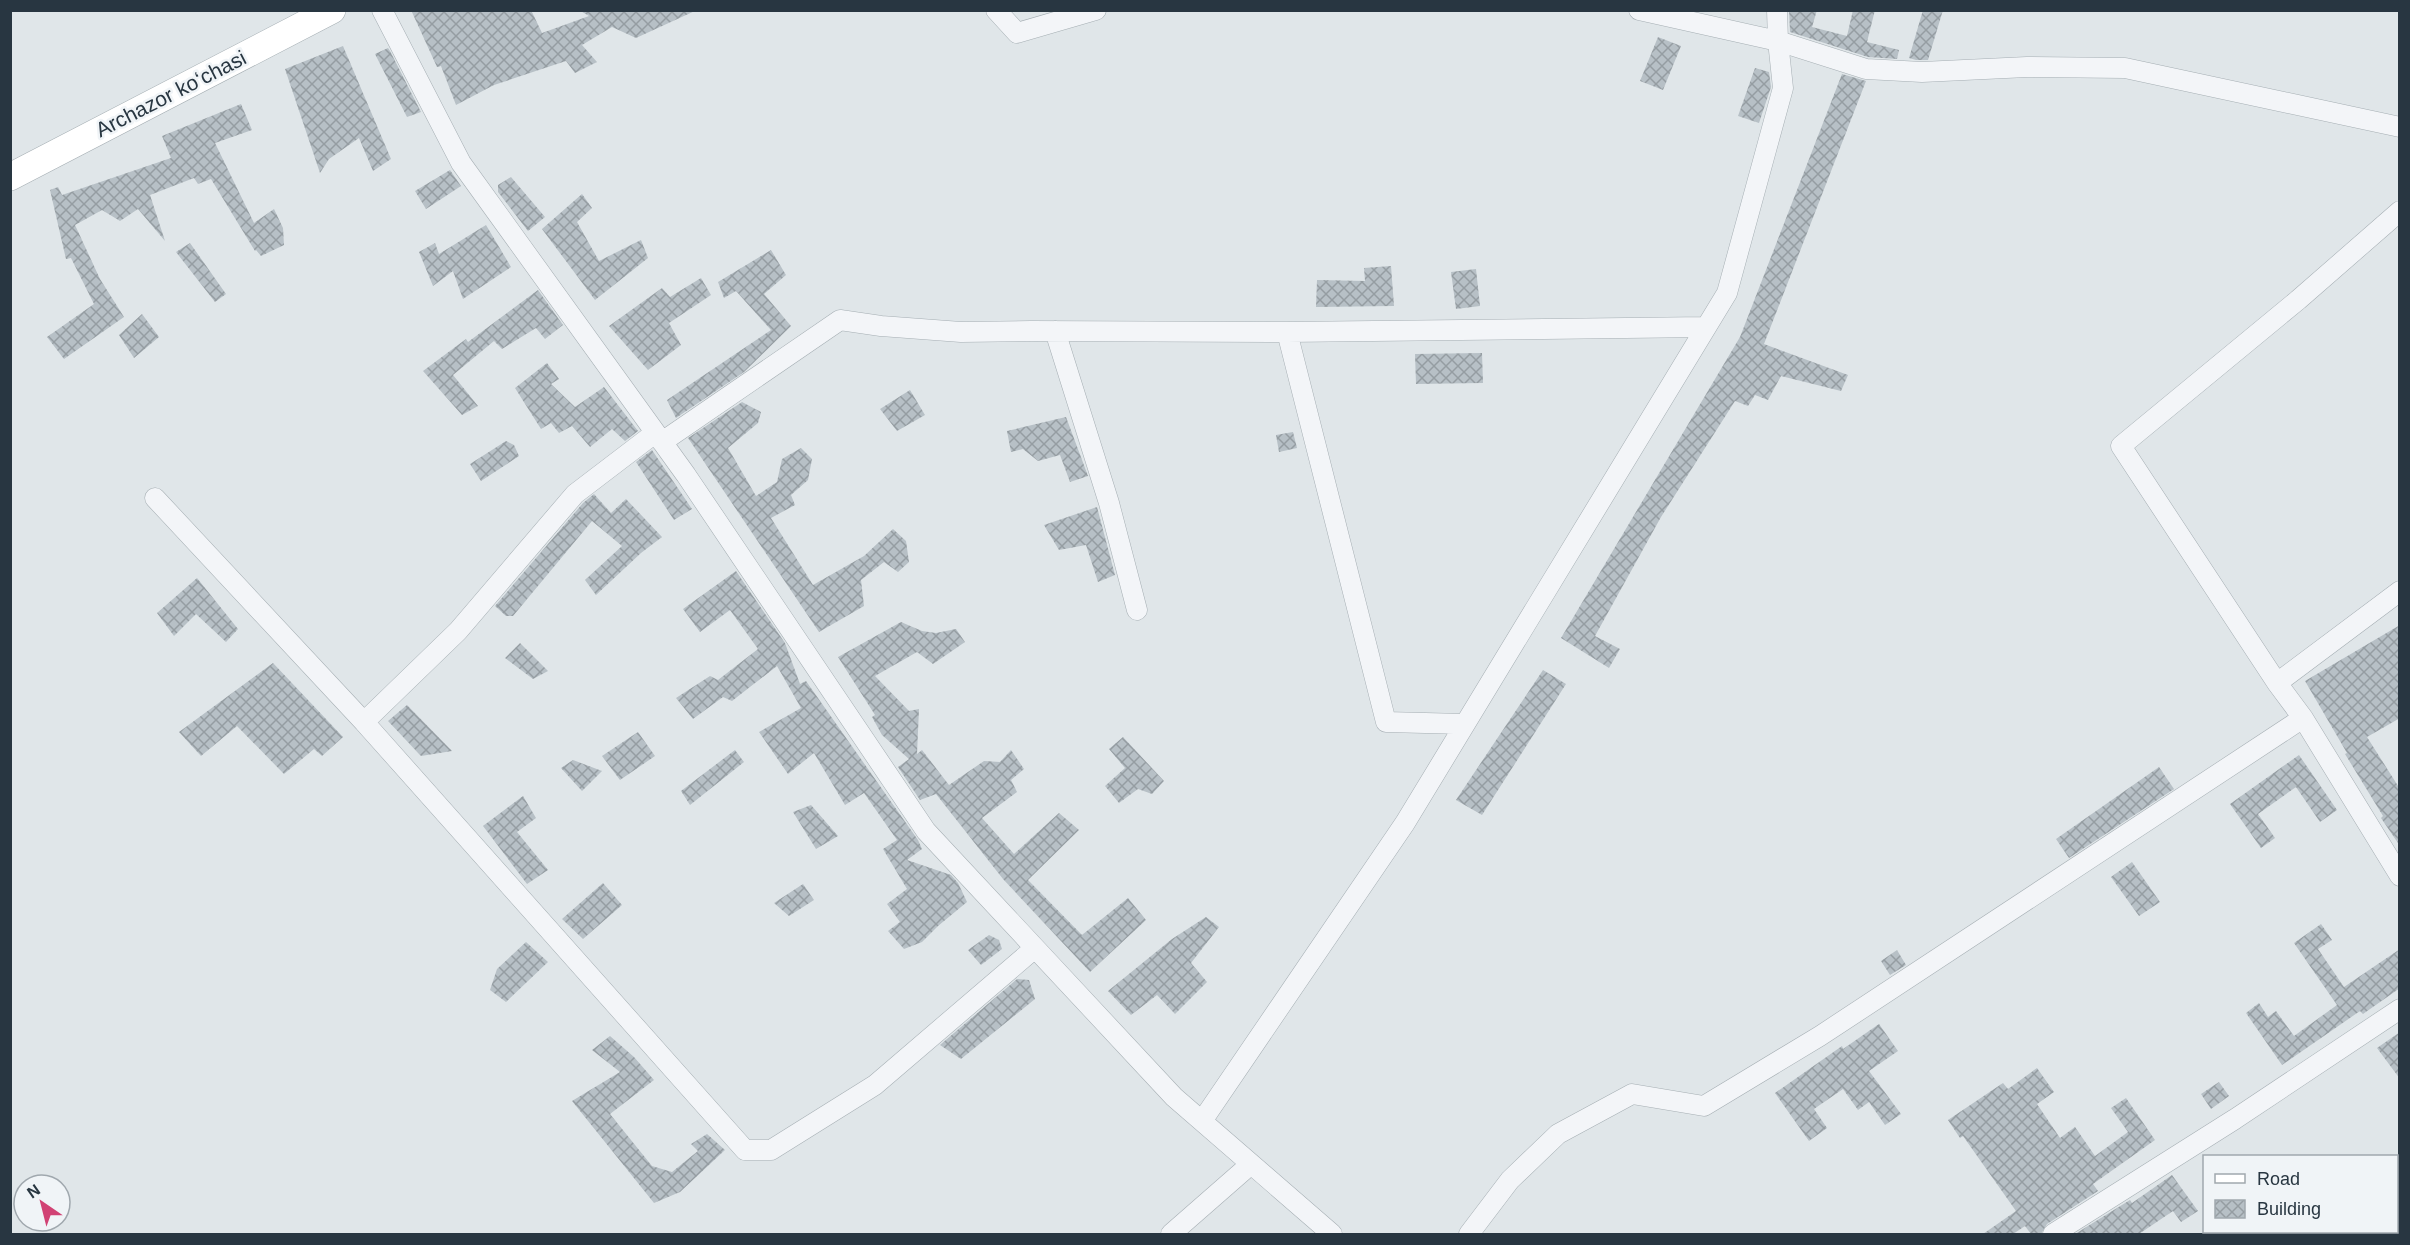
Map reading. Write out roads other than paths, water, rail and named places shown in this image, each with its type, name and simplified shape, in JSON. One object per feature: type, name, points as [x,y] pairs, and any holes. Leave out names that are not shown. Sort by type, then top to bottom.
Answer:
[{"type":"street","name":"Archazor koʻchasi","points":[[10,177],[332,10]]},
{"type":"street","points":[[382,10],[461,163],[659,437],[926,831],[1174,1097],[1332,1234]]},
{"type":"street","points":[[996,10],[1017,33],[1096,10]]},
{"type":"street","points":[[1639,10],[1778,41],[1866,69],[1922,72],[2026,67],[2125,68],[2400,127]]},
{"type":"street","points":[[1202,1121],[1405,823],[1727,293],[1783,88],[1777,10]]},
{"type":"street","points":[[2400,211],[2298,300],[2121,446],[2277,683],[2303,718],[2400,876]]},
{"type":"street","points":[[364,722],[458,631],[575,494],[840,320],[881,326],[961,332],[1287,332],[1706,327]]},
{"type":"street","points":[[1055,331],[1109,503],[1137,610]]},
{"type":"street","points":[[1287,332],[1386,722],[1464,724]]},
{"type":"street","points":[[155,498],[364,722],[745,1150],[771,1150],[875,1085],[1035,948]]},
{"type":"street","points":[[2277,683],[2400,591]]},
{"type":"street","points":[[1469,1234],[1510,1180],[1558,1134],[1632,1094],[1704,1106],[1820,1036],[2303,718]]},
{"type":"street","points":[[2053,1234],[2235,1119],[2400,1009]]},
{"type":"street","points":[[1171,1234],[1251,1164]]}]
